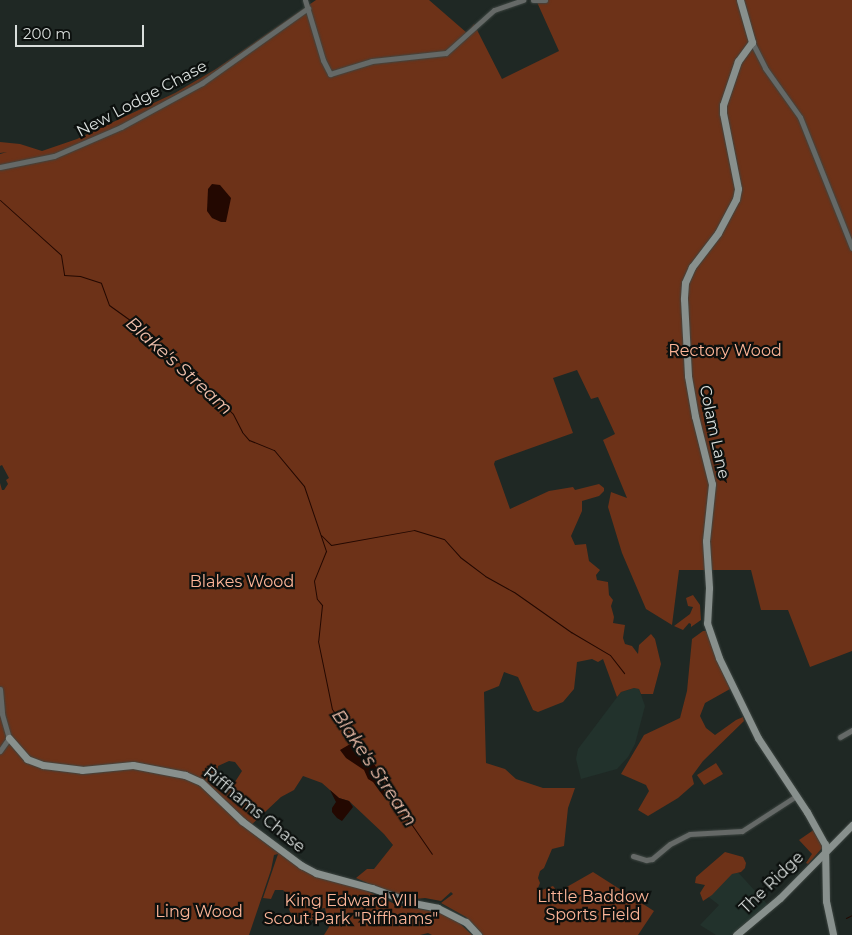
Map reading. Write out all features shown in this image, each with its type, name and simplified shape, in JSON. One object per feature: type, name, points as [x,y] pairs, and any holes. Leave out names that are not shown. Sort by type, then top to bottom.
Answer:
[{"type":"street","points":[[305,0],[323,60],[330,74],[372,61],[446,53],[494,10],[505,4],[523,0]]},
{"type":"street","points":[[533,0],[545,0]]},
{"type":"street","points":[[740,0],[752,42],[765,68],[798,112],[852,248]]},
{"type":"street","name":"New Lodge Chase","points":[[0,167],[54,156],[121,127],[202,83],[308,8]]},
{"type":"street","name":"Colam Lane","points":[[752,42],[738,61],[724,105],[738,189],[736,199],[718,233],[692,267],[686,283],[684,316],[688,374],[695,416],[712,484],[706,541],[709,588],[707,622],[719,658],[758,738],[817,828],[826,850]]},
{"type":"street","points":[[0,689],[2,714],[9,738],[0,751]]},
{"type":"street","points":[[840,737],[852,730]]},
{"type":"street","name":"Riffhams Chase","points":[[9,738],[27,759],[43,765],[82,770],[133,765],[185,775],[201,782],[242,821],[300,865],[316,873],[372,888],[413,903],[438,908],[466,922],[478,935]]},
{"type":"street","points":[[633,856],[646,860],[652,859],[670,844],[690,834],[742,831],[796,796]]},
{"type":"street","points":[[833,935],[826,901],[822,859],[826,850],[852,825]]},
{"type":"street","name":"The Ridge","points":[[736,935],[822,859]]},
{"type":"shaded area","points":[[634,688],[639,689],[645,706],[635,744],[628,757],[617,769],[581,779],[576,759],[578,749],[621,692]]},
{"type":"shaded area","points":[[735,869],[768,905],[731,935],[716,935],[700,925],[719,905],[706,895]]},
{"type":"green space","points":[[316,0],[429,0],[467,33],[474,24],[502,79],[559,51],[536,0],[852,0],[852,651],[810,667],[788,610],[761,610],[751,570],[679,570],[672,625],[646,609],[622,553],[608,507],[611,492],[627,498],[603,440],[615,434],[598,397],[591,399],[577,370],[553,378],[573,433],[495,461],[494,464],[510,509],[549,491],[573,487],[575,490],[599,484],[604,488],[604,491],[599,496],[582,501],[582,511],[571,536],[575,545],[586,544],[589,561],[600,570],[596,575],[597,580],[608,582],[609,595],[613,600],[611,606],[614,617],[613,623],[625,625],[623,638],[625,644],[632,646],[638,654],[639,645],[651,634],[655,639],[661,664],[653,694],[641,694],[639,689],[634,688],[621,692],[617,697],[603,659],[598,662],[592,659],[577,662],[574,689],[563,702],[538,712],[533,710],[518,677],[504,672],[499,686],[484,692],[486,763],[505,769],[516,779],[543,788],[575,788],[568,808],[564,846],[552,849],[544,868],[540,871],[538,888],[542,890],[553,886],[558,892],[593,872],[654,911],[638,935],[483,935],[466,917],[441,903],[453,894],[451,892],[441,901],[425,898],[406,900],[356,878],[367,869],[374,869],[393,845],[349,801],[339,798],[322,783],[303,776],[294,790],[281,797],[248,828],[256,836],[279,853],[325,879],[356,886],[397,905],[441,913],[456,920],[472,935],[432,935],[428,933],[420,935],[324,935],[329,927],[325,908],[318,909],[314,919],[300,924],[297,916],[290,912],[287,894],[283,890],[275,890],[271,899],[263,898],[278,854],[274,855],[271,870],[249,935],[0,935],[0,483],[2,490],[4,490],[8,484],[6,480],[9,478],[2,465],[0,466],[0,154],[7,152],[0,153],[0,142],[20,144],[42,151],[77,139],[175,93],[216,69]],"holes":[[[229,761],[235,762],[242,771],[233,785],[221,788],[212,784],[213,778],[217,776],[218,766]]]},
{"type":"green space","points":[[693,595],[700,605],[701,620],[691,627],[689,623],[683,630],[674,626],[690,614],[693,607],[688,606],[686,598]]},
{"type":"green space","points":[[706,631],[730,689],[705,703],[700,716],[706,728],[715,735],[736,720],[743,717],[744,721],[703,761],[692,776],[694,784],[678,798],[648,816],[638,810],[649,791],[646,785],[621,774],[644,735],[680,718],[687,691],[692,639]]},
{"type":"green space","points":[[716,763],[723,774],[704,785],[697,775]]},
{"type":"green space","points":[[815,829],[823,847],[808,864],[806,863],[812,854],[799,840]]},
{"type":"green space","points":[[725,852],[743,857],[746,863],[745,868],[741,872],[732,874],[712,895],[703,901],[700,893],[705,885],[695,883],[696,877]]},
{"type":"water","points":[[212,184],[220,185],[231,198],[226,222],[212,218],[207,211],[208,189]]},
{"type":"water","points":[[357,740],[384,778],[384,797],[373,782],[368,779],[364,770],[346,758],[340,750]]},
{"type":"water","points":[[330,790],[339,798],[349,801],[353,807],[342,821],[332,812],[336,802]]},
{"type":"waterway","name":"Blake's Stream","points":[[0,200],[61,255],[64,275],[80,276],[101,283],[109,305],[148,333],[233,414],[242,432],[249,440],[274,450],[304,486],[326,551],[314,581],[317,599],[322,605],[318,641],[332,709],[355,743]]},
{"type":"waterway","name":"Blake's Stream","points":[[321,535],[331,545],[414,530],[444,539],[460,557],[485,576],[514,592],[571,632],[610,655],[624,673]]},
{"type":"waterway","name":"Blake's Stream","points":[[383,783],[432,854]]},
{"type":"waterway","points":[[846,918],[852,915]]},
{"type":"park label","name":"Rectory Wood","points":[[725,351]]},
{"type":"park label","name":"Blakes Wood","points":[[242,582]]},
{"type":"park label","name":"Little Baddow Sports Field","points":[[593,906]]},
{"type":"park label","name":"King Edward VIII Scout Park \"Riffhams\"","points":[[351,910]]},
{"type":"park label","name":"Ling Wood","points":[[199,912]]}]
